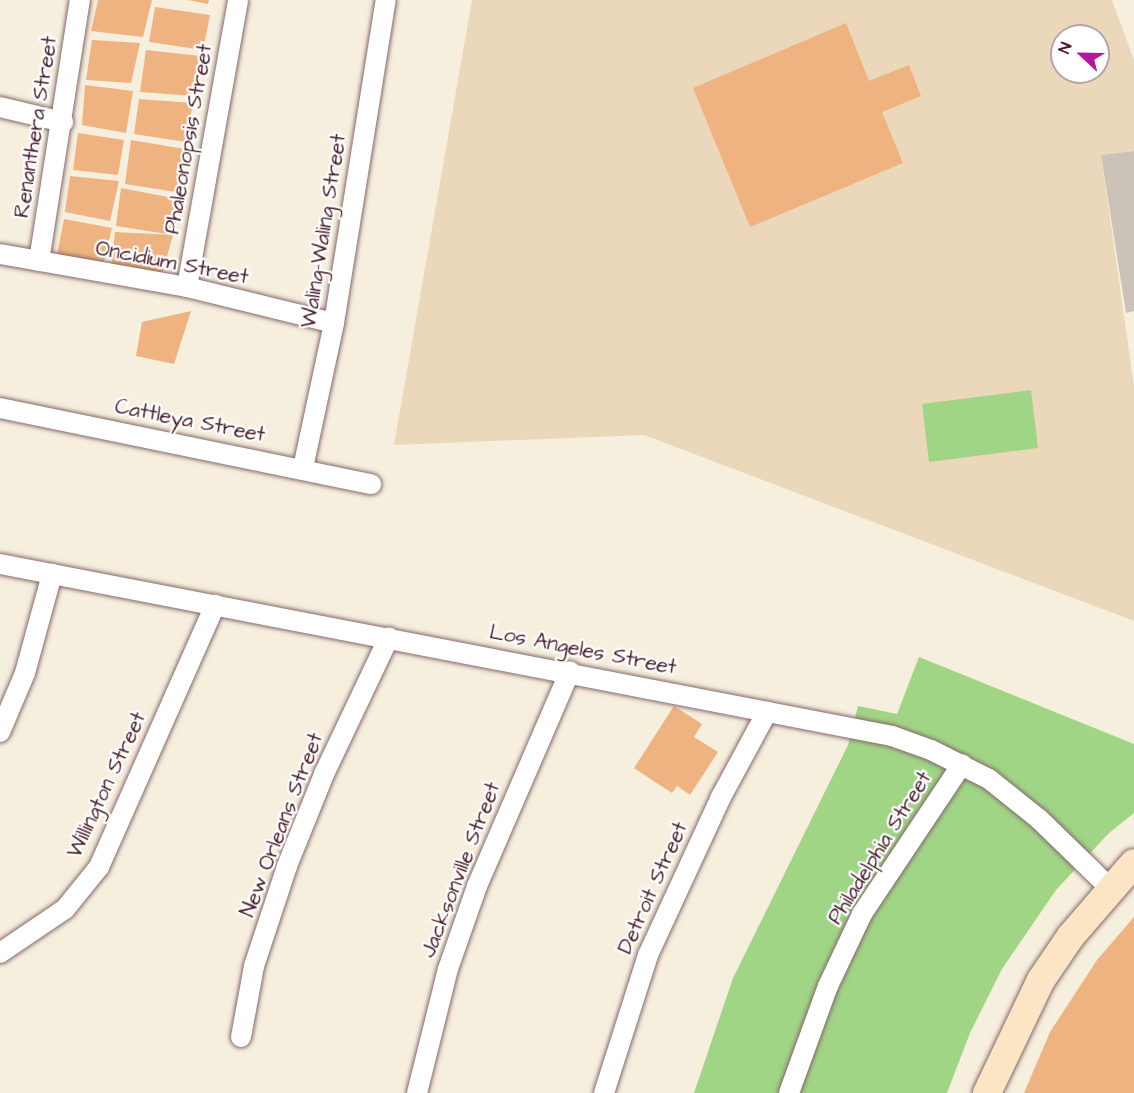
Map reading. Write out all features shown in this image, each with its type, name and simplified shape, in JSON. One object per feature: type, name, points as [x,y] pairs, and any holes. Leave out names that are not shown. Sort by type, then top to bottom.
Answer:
[{"type":"main road","points":[[987,1093],[1041,980],[1110,888],[1134,863]]},
{"type":"street","name":"Renanthera Street","points":[[39,261],[63,122],[80,0]]},
{"type":"street","name":"Phaleonopsis Street","points":[[187,287],[238,0]]},
{"type":"street","name":"Waling-Waling Street","points":[[303,468],[334,323],[386,0]]},
{"type":"street","points":[[0,107],[63,122]]},
{"type":"street","name":"Oncidium Street","points":[[0,254],[187,287],[334,323]]},
{"type":"street","name":"Cattleya Street","points":[[0,408],[303,468],[371,484]]},
{"type":"street","name":"Los Angeles Street","points":[[0,564],[570,671],[892,736],[962,764],[1011,795],[1110,888]]},
{"type":"street","points":[[0,732],[25,674],[52,574]]},
{"type":"street","name":"Willington Street","points":[[0,953],[65,909],[99,867],[215,604]]},
{"type":"street","name":"New Orleans Street","points":[[241,1037],[254,966],[287,866],[325,772],[389,637]]},
{"type":"street","name":"Jacksonville Street","points":[[417,1093],[448,969],[477,886],[570,671]]},
{"type":"street","name":"Detroit Street","points":[[604,1093],[648,955],[721,797],[767,712]]},
{"type":"street","name":"Philadelphia Street","points":[[789,1093],[828,986],[862,914],[962,764]]},
{"type":"shaded area","points":[[472,0],[1112,0],[1134,60],[1134,151],[1101,155],[1134,386],[1134,621],[644,435],[394,445]]},
{"type":"shaded area","points":[[1134,151],[1134,311],[1126,313],[1101,155]]},
{"type":"green space","points":[[1031,390],[1038,448],[929,462],[922,404]]},
{"type":"green space","points":[[919,657],[1134,744],[1134,813],[1108,834],[1056,890],[1002,969],[970,1033],[947,1093],[694,1093],[733,978],[848,745],[858,706],[897,714]]},
{"type":"building","points":[[98,0],[152,0],[143,37],[91,31]]},
{"type":"building","points":[[188,0],[209,0],[208,4]]},
{"type":"building","points":[[155,7],[210,15],[203,50],[149,42]]},
{"type":"building","points":[[846,23],[869,81],[909,65],[921,96],[882,112],[903,163],[750,227],[693,88]]},
{"type":"building","points":[[92,40],[140,43],[131,83],[86,80]]},
{"type":"building","points":[[146,50],[200,56],[194,96],[140,92]]},
{"type":"building","points":[[85,85],[133,91],[126,133],[82,125]]},
{"type":"building","points":[[139,99],[193,103],[186,142],[134,134]]},
{"type":"building","points":[[78,133],[124,140],[118,175],[73,170]]},
{"type":"building","points":[[131,140],[185,149],[176,192],[125,184]]},
{"type":"building","points":[[70,176],[119,181],[110,221],[65,212]]},
{"type":"building","points":[[121,188],[178,199],[173,235],[116,226]]},
{"type":"building","points":[[64,219],[112,228],[103,265],[57,255]]},
{"type":"building","points":[[115,232],[173,235],[161,277],[111,268]]},
{"type":"building","points":[[191,311],[174,364],[136,356],[142,322]]},
{"type":"building","points":[[674,706],[702,724],[694,737],[718,752],[690,795],[677,786],[672,793],[634,768]]},
{"type":"building","points":[[1134,917],[1134,1093],[1024,1093],[1050,1032],[1097,960]]}]
